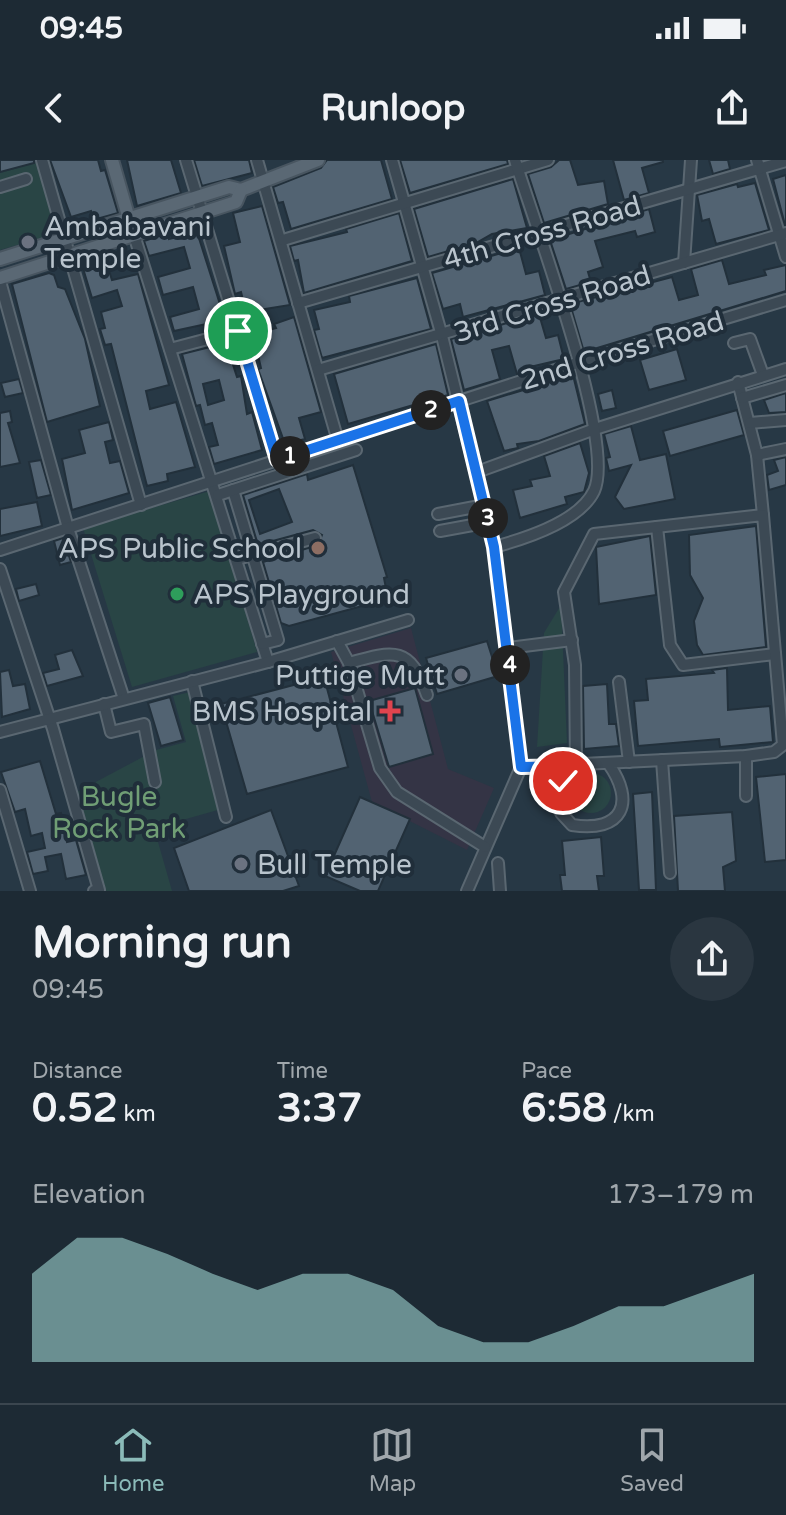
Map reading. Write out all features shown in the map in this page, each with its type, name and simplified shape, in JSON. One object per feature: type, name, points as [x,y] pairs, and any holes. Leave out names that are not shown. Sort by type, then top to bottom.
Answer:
[{"type":"main road","points":[[112,160],[134,235]]},
{"type":"main road","points":[[0,259],[229,187],[241,190],[318,160]]},
{"type":"main road","points":[[0,280],[236,202],[241,190]]},
{"type":"street","points":[[42,160],[141,505]]},
{"type":"street","points":[[186,160],[277,460]]},
{"type":"street","points":[[257,160],[283,240],[338,441]]},
{"type":"street","points":[[392,160],[442,336],[489,522],[508,648],[521,767],[467,891]]},
{"type":"street","points":[[283,240],[405,203],[516,164],[548,160]]},
{"type":"street","points":[[684,263],[691,160]]},
{"type":"street","name":"4th Cross Road","points":[[298,303],[690,189],[759,164],[786,161]]},
{"type":"street","points":[[494,547],[532,537],[586,501],[594,490],[599,456],[577,363],[516,164]]},
{"type":"street","points":[[759,164],[783,234],[786,257]]},
{"type":"street","points":[[0,187],[26,179]]},
{"type":"street","name":"3rd Cross Road","points":[[318,370],[783,234]]},
{"type":"street","points":[[134,235],[214,481],[268,662]]},
{"type":"street","points":[[0,280],[68,528],[124,699]]},
{"type":"street","name":"2nd Cross Road","points":[[0,550],[577,363],[786,300]]},
{"type":"street","points":[[170,349],[238,331]]},
{"type":"street","points":[[734,343],[750,339],[763,375]]},
{"type":"street","points":[[477,472],[595,429],[786,369]]},
{"type":"street","points":[[521,767],[746,756],[774,752],[783,745],[757,455],[738,382]]},
{"type":"street","points":[[742,398],[786,385]]},
{"type":"street","points":[[750,423],[786,420]]},
{"type":"street","points":[[757,455],[786,449]]},
{"type":"street","points":[[218,495],[356,450]]},
{"type":"street","points":[[233,490],[278,640],[262,644]]},
{"type":"street","points":[[438,514],[485,505]]},
{"type":"street","points":[[608,763],[622,782],[625,797],[620,813],[607,824],[572,825],[561,813],[563,781],[576,766],[572,640],[564,592],[594,534],[763,515]]},
{"type":"street","points":[[440,531],[489,522]]},
{"type":"street","points":[[657,527],[670,645],[683,665],[775,654]]},
{"type":"street","points":[[237,559],[315,538]]},
{"type":"street","points":[[0,569],[50,718],[96,890]]},
{"type":"street","points":[[0,732],[268,662],[408,620]]},
{"type":"street","points":[[508,648],[572,640]]},
{"type":"street","points":[[337,641],[349,663],[380,768],[397,792],[485,847]]},
{"type":"street","points":[[349,663],[387,652],[404,656],[418,669],[427,695]]},
{"type":"street","points":[[192,681],[226,817]]},
{"type":"street","points":[[619,682],[629,762]]},
{"type":"street","points":[[104,704],[111,732],[144,724],[155,782]]},
{"type":"street","points":[[746,756],[746,796]]},
{"type":"street","points":[[662,760],[670,873]]},
{"type":"street","points":[[0,790],[30,891]]},
{"type":"street","points":[[498,863],[500,891]]},
{"type":"shaded area","name":"BMS Hospital","points":[[411,628],[448,769],[494,788],[467,850],[372,802],[331,652]]},
{"type":"green space","points":[[38,162],[58,233],[0,250],[0,173]]},
{"type":"green space","points":[[210,491],[257,652],[132,687],[83,528]]},
{"type":"green space","points":[[561,605],[567,743],[537,747],[544,633]]},
{"type":"green space","name":"Bugle Rock Park","points":[[195,691],[225,808],[154,828],[172,891],[102,891],[75,793],[156,750],[186,742],[173,696]]},
{"type":"green space","points":[[591,773],[605,779],[611,793],[605,807],[591,813],[577,807],[571,793],[577,779]]},
{"type":"building","points":[[0,160],[34,160],[34,163],[0,172]]},
{"type":"building","points":[[50,160],[98,160],[101,171],[105,170],[118,213],[93,220],[91,211],[71,217]]},
{"type":"building","points":[[127,160],[171,160],[181,193],[137,206]]},
{"type":"building","points":[[194,160],[249,160],[252,173],[202,186]]},
{"type":"building","points":[[327,160],[381,160],[392,199],[291,229],[283,202],[278,203],[273,187],[321,168]]},
{"type":"building","points":[[400,160],[507,160],[508,164],[410,193]]},
{"type":"building","points":[[559,160],[570,160],[578,185],[604,181],[608,204],[544,223],[528,174],[551,167]]},
{"type":"building","points":[[613,160],[663,162],[642,168],[649,193],[624,200]]},
{"type":"building","points":[[709,160],[728,160],[730,169],[713,174]]},
{"type":"building","points":[[786,175],[786,225],[785,225],[773,179]]},
{"type":"building","points":[[513,179],[527,228],[492,234],[476,243],[428,257],[414,209]]},
{"type":"building","points":[[755,183],[769,230],[716,244],[709,219],[702,221],[697,195],[737,184],[738,187]]},
{"type":"building","points":[[262,206],[290,305],[246,312],[241,292],[235,294],[224,246],[240,242],[233,213]]},
{"type":"building","points":[[649,209],[655,232],[637,237],[635,231],[595,241],[603,267],[588,272],[591,282],[566,289],[550,240]]},
{"type":"building","points":[[399,213],[412,261],[304,293],[298,260],[294,261],[290,246],[347,232],[346,229]]},
{"type":"building","points":[[197,232],[225,320],[174,331],[170,317],[199,309],[193,287],[163,295],[158,277],[190,268],[184,247],[149,256],[144,241],[168,233],[169,239]]},
{"type":"building","points":[[519,248],[526,274],[539,271],[545,295],[463,317],[460,304],[443,309],[432,273]]},
{"type":"building","points":[[105,258],[112,280],[138,274],[169,385],[146,391],[150,409],[176,402],[195,467],[167,474],[168,481],[147,486],[111,344],[105,345],[100,329],[105,328],[101,312],[122,306],[117,290],[92,298],[82,265]]},
{"type":"building","points":[[722,260],[729,284],[766,275],[764,270],[786,265],[786,291],[584,352],[570,304],[672,277],[679,300],[698,295],[691,269]]},
{"type":"building","points":[[49,273],[54,275],[58,287],[65,289],[85,339],[100,406],[47,422],[12,284]]},
{"type":"building","points":[[417,278],[431,329],[322,358],[314,330],[319,329],[314,310],[350,302],[349,296]]},
{"type":"building","points":[[539,314],[546,338],[558,335],[564,359],[534,366],[517,374],[509,346],[492,350],[500,379],[464,390],[451,339]]},
{"type":"building","points":[[294,317],[321,412],[299,418],[305,439],[285,444],[258,369],[261,368],[253,334],[276,328],[274,324]]},
{"type":"building","points":[[226,343],[237,377],[241,376],[247,414],[252,412],[262,450],[214,464],[209,447],[218,445],[212,423],[205,425],[200,405],[196,406],[182,354]],"holes":[[[219,380],[224,400],[208,405],[203,384]]]},
{"type":"building","points":[[436,344],[448,395],[348,424],[334,374]]},
{"type":"building","points":[[677,349],[686,380],[649,390],[640,360]]},
{"type":"building","points":[[573,375],[585,424],[539,441],[517,444],[518,448],[504,451],[487,401]]},
{"type":"building","points":[[19,379],[23,393],[5,397],[1,383]]},
{"type":"building","points":[[612,390],[616,408],[602,411],[598,394]]},
{"type":"building","points":[[786,393],[786,412],[769,413],[764,400]]},
{"type":"building","points":[[737,410],[744,435],[670,456],[663,431]]},
{"type":"building","points":[[10,411],[12,422],[8,423],[20,463],[0,467],[0,413]]},
{"type":"building","points":[[109,422],[113,440],[105,442],[110,463],[120,461],[129,493],[72,510],[62,459],[85,453],[79,430]]},
{"type":"building","points":[[631,426],[640,460],[666,454],[675,499],[624,509],[615,497],[631,465],[609,471],[606,458],[610,457],[604,434]]},
{"type":"building","points":[[580,443],[589,473],[584,492],[565,497],[567,504],[520,518],[513,490],[532,486],[530,480],[550,476],[544,456]]},
{"type":"building","points":[[786,457],[786,485],[769,490],[767,475],[778,471],[774,460]]},
{"type":"building","points":[[41,460],[51,495],[37,498],[29,462]]},
{"type":"building","points":[[353,465],[387,577],[384,578],[388,599],[289,626],[281,623],[263,562],[318,545],[322,535],[313,530],[258,545],[243,495],[307,474],[308,480]],"holes":[[[279,489],[292,522],[260,534],[249,500]]]},
{"type":"building","points":[[37,502],[42,526],[0,536],[0,509]]},
{"type":"building","points":[[756,526],[766,647],[703,655],[697,645],[694,621],[703,598],[690,575],[689,535]]},
{"type":"building","points":[[650,536],[656,595],[599,604],[596,547]]},
{"type":"building","points":[[63,538],[71,562],[60,565],[54,541]]},
{"type":"building","points":[[36,584],[39,595],[19,601],[16,589]]},
{"type":"building","points":[[487,641],[498,676],[437,694],[426,658]]},
{"type":"building","points":[[72,650],[83,676],[47,686],[43,673],[59,669],[55,655]]},
{"type":"building","points":[[727,668],[728,710],[770,706],[773,742],[720,747],[719,739],[638,746],[634,701],[648,700],[646,679],[714,673],[712,670]]},
{"type":"building","points":[[9,670],[13,686],[25,684],[30,709],[2,717],[0,672]]},
{"type":"building","points":[[324,677],[348,767],[247,794],[221,704]]},
{"type":"building","points":[[607,684],[609,724],[616,724],[619,746],[584,749],[583,686]]},
{"type":"building","points":[[415,688],[433,754],[389,767],[369,701]]},
{"type":"building","points":[[170,697],[183,740],[161,746],[148,703]]},
{"type":"building","points":[[40,761],[56,814],[61,813],[67,842],[76,840],[86,875],[66,879],[61,854],[45,857],[48,871],[33,874],[27,852],[45,848],[42,833],[31,836],[25,809],[15,812],[1,772]]},
{"type":"building","points":[[786,774],[786,860],[765,862],[756,777]]},
{"type":"building","points":[[652,792],[656,890],[639,890],[633,794]]},
{"type":"building","points":[[360,797],[410,819],[378,891],[360,891],[325,876]]},
{"type":"building","points":[[271,810],[299,886],[283,891],[189,891],[174,848]]},
{"type":"building","points":[[732,812],[736,861],[723,867],[725,891],[678,891],[674,816]]},
{"type":"building","points":[[601,837],[604,876],[597,876],[599,891],[562,891],[560,875],[565,875],[562,841]]},
{"type":"place","name":"Ambabavani Temple","points":[[28,242]]},
{"type":"place","name":"APS Public School","points":[[318,548]]},
{"type":"place","name":"APS Playground","points":[[177,594]]},
{"type":"place","name":"Puttige Mutt","points":[[461,675]]},
{"type":"place","name":"BMS Hospital","points":[[390,711]]},
{"type":"place","name":"Bull Temple","points":[[241,864]]},
{"type":"route","points":[[238,331],[277,460],[459,401],[494,547],[521,767],[576,766],[563,781]]}]
